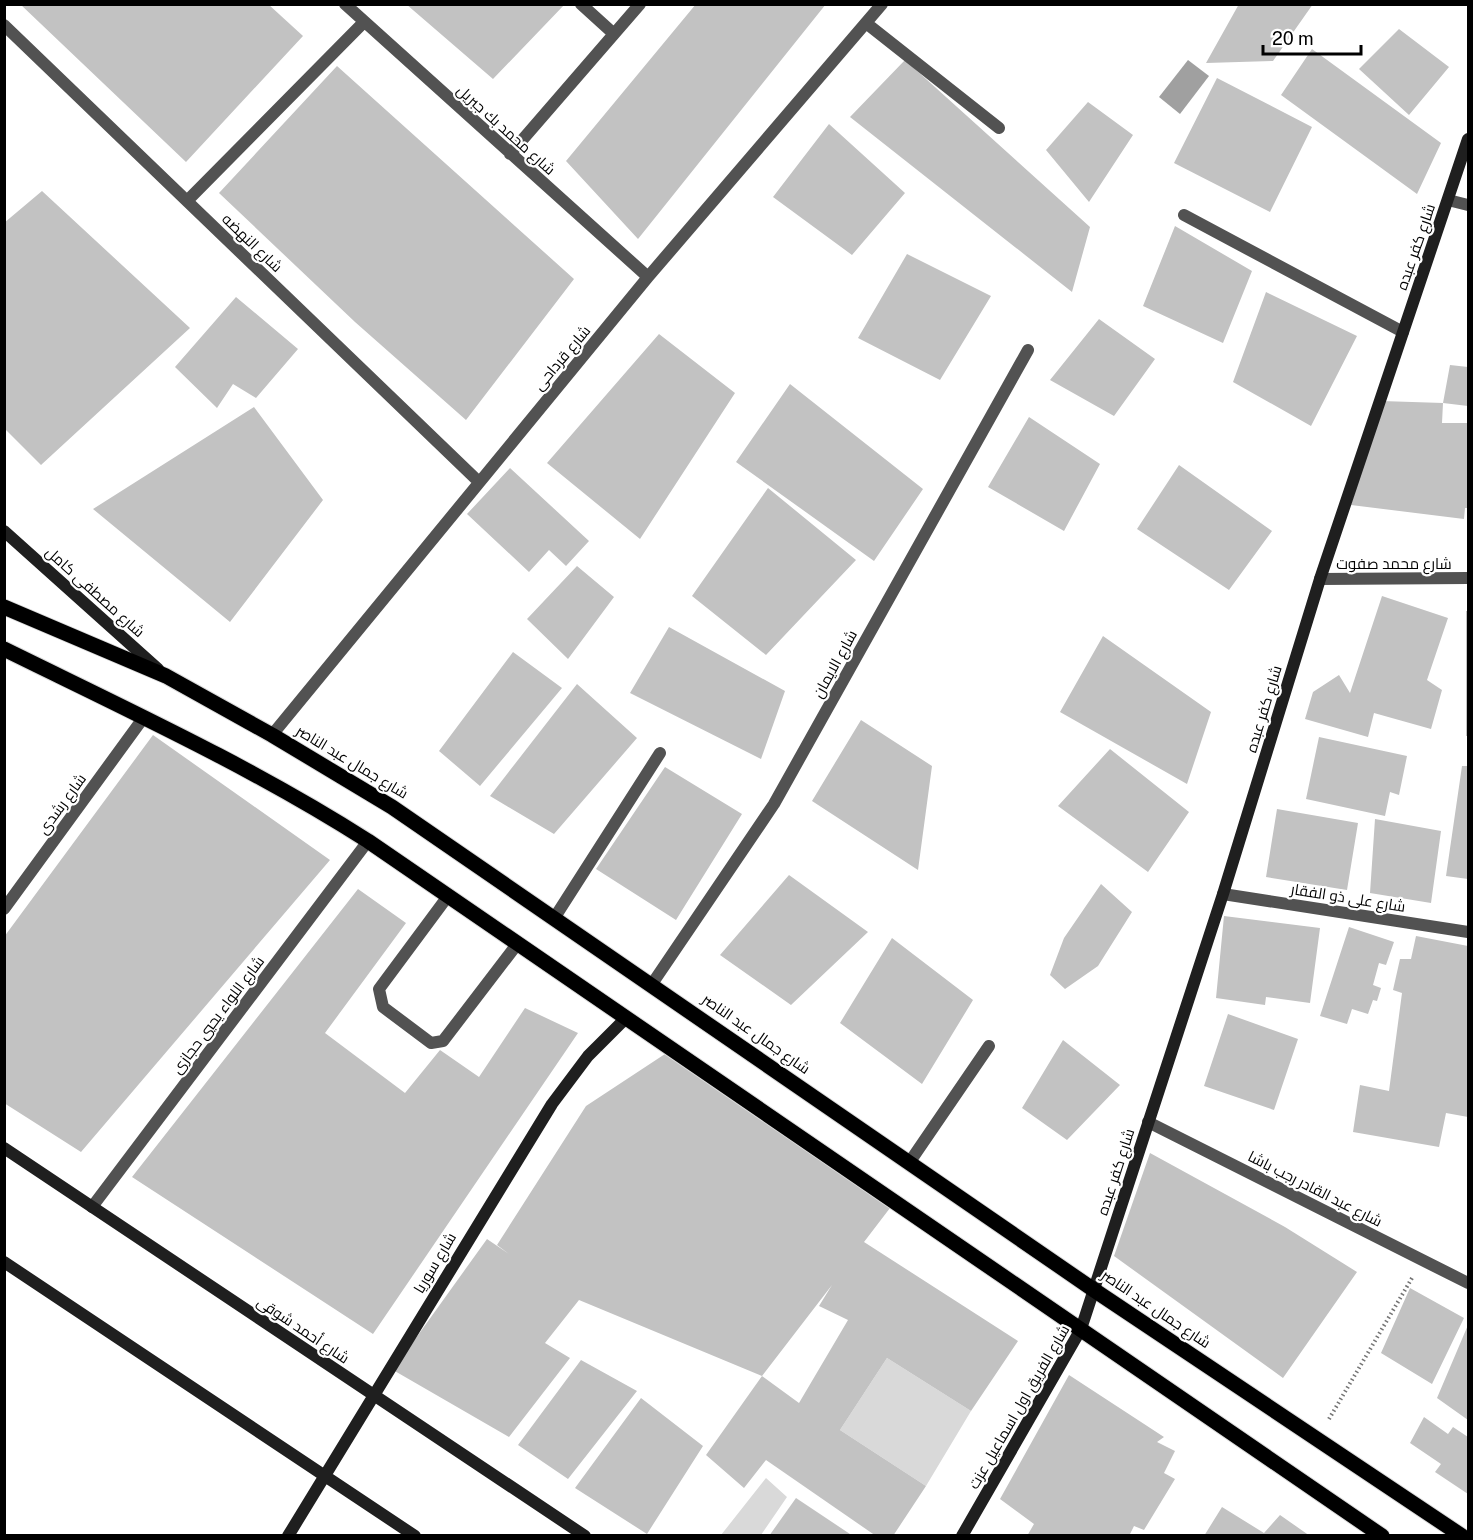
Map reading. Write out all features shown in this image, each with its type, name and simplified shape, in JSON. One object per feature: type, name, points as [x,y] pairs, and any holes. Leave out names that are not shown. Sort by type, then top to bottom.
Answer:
[{"type":"main road","name":"شارع جمال عبد الناصر","points":[[4,607],[166,676],[272,735],[392,807],[1094,1290],[1462,1536]]},
{"type":"main road","points":[[4,650],[144,717],[296,796],[368,841],[1382,1536]]},
{"type":"street","name":"شارع محمد بك جبريل","points":[[345,4],[648,277]]},
{"type":"street","points":[[581,4],[614,34]]},
{"type":"street","points":[[510,154],[640,4]]},
{"type":"street","name":"شارع قرداحى","points":[[272,735],[648,277],[882,4]]},
{"type":"street","points":[[187,201],[364,22]]},
{"type":"street","points":[[866,23],[999,128]]},
{"type":"street","name":"شارع النهضه","points":[[4,25],[479,482]]},
{"type":"street","name":"شارع كفر عبده","points":[[1094,1290],[1223,894],[1320,579],[1468,139]]},
{"type":"street","points":[[1448,200],[1468,205]]},
{"type":"street","points":[[1184,215],[1403,332]]},
{"type":"street","name":"شارع الايمان","points":[[652,984],[774,804],[1028,350]]},
{"type":"street","name":"شارع مصطفى كامل","points":[[4,531],[166,676]]},
{"type":"street","name":"شارع محمد صفوت","points":[[1320,579],[1468,578]]},
{"type":"street","name":"شارع رشدى","points":[[4,909],[144,717]]},
{"type":"street","points":[[555,917],[660,753]]},
{"type":"street","name":"شارع اللواء يحيي حجازى","points":[[92,1206],[368,841]]},
{"type":"street","name":"شارع على ذو الفقار","points":[[1223,894],[1468,932]]},
{"type":"street","points":[[448,896],[379,989],[383,1007],[431,1043],[443,1041],[518,943]]},
{"type":"street","name":"شارع سوريا","points":[[288,1536],[324,1475],[340,1453],[372,1395],[552,1104],[588,1056],[626,1018]]},
{"type":"street","points":[[909,1163],[989,1046]]},
{"type":"street","name":"شارع عبد القادر رجب باشا","points":[[1148,1122],[1468,1283]]},
{"type":"street","name":"شارع أحمد شوقى","points":[[4,1148],[585,1536]]},
{"type":"street","points":[[4,1263],[415,1536]]},
{"type":"street","name":"شارع الفريق اول اسماعيل عزت","points":[[962,1536],[1081,1329],[1094,1290]]},
{"type":"path","points":[[1318,1438],[1423,1260]]},
{"type":"shaded area","points":[[1188,60],[1209,76],[1180,114],[1159,97]]},
{"type":"shaded area","points":[[887,1358],[971,1411],[926,1486],[840,1430]]},
{"type":"shaded area","points":[[766,1478],[787,1497],[761,1535],[721,1535]]},
{"type":"building","points":[[20,4],[268,4],[303,36],[186,162]]},
{"type":"building","points":[[406,4],[565,4],[493,79]]},
{"type":"building","points":[[696,4],[826,4],[638,239],[566,161]]},
{"type":"building","points":[[1239,4],[1313,4],[1273,61],[1206,63]]},
{"type":"building","points":[[1399,29],[1449,67],[1409,115],[1359,69]]},
{"type":"building","points":[[1312,49],[1441,143],[1417,194],[1281,95]]},
{"type":"building","points":[[905,60],[1090,227],[1072,292],[850,117]]},
{"type":"building","points":[[337,66],[574,279],[466,420],[355,322],[219,193]]},
{"type":"building","points":[[1217,78],[1312,127],[1270,212],[1174,163]]},
{"type":"building","points":[[1088,102],[1133,135],[1089,202],[1046,150]]},
{"type":"building","points":[[829,124],[905,193],[852,255],[773,197]]},
{"type":"building","points":[[42,191],[190,328],[41,465],[4,428],[4,223]]},
{"type":"building","points":[[1175,226],[1252,271],[1223,343],[1143,306]]},
{"type":"building","points":[[907,254],[991,296],[940,380],[858,338]]},
{"type":"building","points":[[1266,292],[1357,336],[1311,426],[1233,382]]},
{"type":"building","points":[[236,297],[298,349],[256,398],[233,384],[217,408],[175,367]]},
{"type":"building","points":[[1099,319],[1155,359],[1114,416],[1050,380]]},
{"type":"building","points":[[659,334],[735,393],[640,539],[547,463]]},
{"type":"building","points":[[1450,365],[1468,367],[1468,406],[1443,403]]},
{"type":"building","points":[[790,384],[923,489],[874,561],[736,462]]},
{"type":"building","points":[[1381,401],[1443,403],[1442,423],[1468,423],[1468,508],[1465,508],[1464,519],[1351,505]]},
{"type":"building","points":[[254,407],[323,500],[230,622],[93,509]]},
{"type":"building","points":[[1029,417],[1100,464],[1064,531],[988,487]]},
{"type":"building","points":[[1179,465],[1272,531],[1229,590],[1137,529]]},
{"type":"building","points":[[510,468],[589,541],[566,566],[549,550],[529,572],[467,514]]},
{"type":"building","points":[[768,488],[856,560],[766,655],[692,596]]},
{"type":"building","points":[[577,566],[614,597],[568,659],[527,619]]},
{"type":"building","points":[[1382,596],[1448,618],[1427,680],[1442,690],[1431,729],[1374,713],[1368,737],[1305,719],[1313,692],[1339,675],[1350,693]]},
{"type":"building","points":[[1466,611],[1468,611],[1468,736],[1466,736]]},
{"type":"building","points":[[669,627],[785,691],[761,759],[630,693]]},
{"type":"building","points":[[1103,636],[1211,712],[1187,784],[1060,712]]},
{"type":"building","points":[[513,652],[562,688],[480,786],[439,751]]},
{"type":"building","points":[[577,684],[637,738],[554,834],[490,796]]},
{"type":"building","points":[[861,720],[932,766],[918,870],[812,801]]},
{"type":"building","points":[[153,735],[330,860],[81,1152],[4,1103],[4,937]]},
{"type":"building","points":[[1319,737],[1407,756],[1399,795],[1390,792],[1385,816],[1306,799]]},
{"type":"building","points":[[1110,749],[1189,812],[1148,872],[1058,806]]},
{"type":"building","points":[[1462,766],[1468,766],[1468,879],[1446,876]]},
{"type":"building","points":[[665,767],[742,814],[676,920],[596,869]]},
{"type":"building","points":[[1277,809],[1358,823],[1347,890],[1266,877]]},
{"type":"building","points":[[1375,819],[1441,831],[1431,903],[1370,893]]},
{"type":"building","points":[[789,875],[868,932],[791,1005],[720,955]]},
{"type":"building","points":[[1101,884],[1132,912],[1098,966],[1065,989],[1050,975],[1064,938]]},
{"type":"building","points":[[358,889],[406,923],[325,1033],[405,1093],[440,1050],[479,1077],[525,1008],[578,1033],[373,1334],[132,1177]]},
{"type":"building","points":[[1224,916],[1320,928],[1310,1003],[1266,997],[1265,1005],[1216,998]]},
{"type":"building","points":[[1349,927],[1394,942],[1386,965],[1379,963],[1373,985],[1381,988],[1377,1001],[1373,1000],[1368,1014],[1352,1009],[1347,1024],[1320,1016]]},
{"type":"building","points":[[1416,936],[1468,946],[1468,1117],[1446,1113],[1439,1147],[1353,1132],[1360,1085],[1389,1091],[1402,993],[1393,990],[1400,959],[1411,959]]},
{"type":"building","points":[[892,938],[973,1000],[922,1084],[840,1023]]},
{"type":"building","points":[[1228,1014],[1298,1039],[1274,1110],[1204,1086]]},
{"type":"building","points":[[1063,1040],[1120,1085],[1067,1140],[1022,1108]]},
{"type":"building","points":[[665,1054],[890,1208],[864,1242],[1018,1341],[971,1411],[887,1358],[840,1430],[926,1486],[893,1536],[876,1536],[766,1460],[744,1488],[706,1455],[762,1376],[579,1300],[545,1343],[570,1358],[509,1437],[393,1370],[487,1239],[509,1254],[497,1245],[586,1106]],"holes":[[[832,1285],[819,1306],[848,1320],[799,1403],[762,1376]]]},
{"type":"building","points":[[1150,1153],[1285,1227],[1357,1272],[1283,1378],[1114,1256]]},
{"type":"building","points":[[1410,1288],[1464,1318],[1432,1384],[1381,1353]]},
{"type":"building","points":[[1468,1325],[1468,1420],[1437,1398]]},
{"type":"building","points":[[581,1360],[637,1391],[568,1479],[518,1445]]},
{"type":"building","points":[[1069,1375],[1164,1437],[1157,1442],[1175,1451],[1164,1473],[1175,1479],[1144,1530],[1134,1526],[1129,1536],[1027,1536],[1034,1524],[1000,1499]]},
{"type":"building","points":[[641,1398],[703,1446],[647,1534],[575,1488]]},
{"type":"building","points":[[1424,1417],[1448,1434],[1453,1427],[1468,1437],[1468,1494],[1435,1472],[1441,1464],[1410,1443]]},
{"type":"building","points":[[796,1498],[853,1536],[769,1536]]},
{"type":"building","points":[[1222,1507],[1264,1533],[1280,1515],[1310,1536],[1204,1536]]}]
